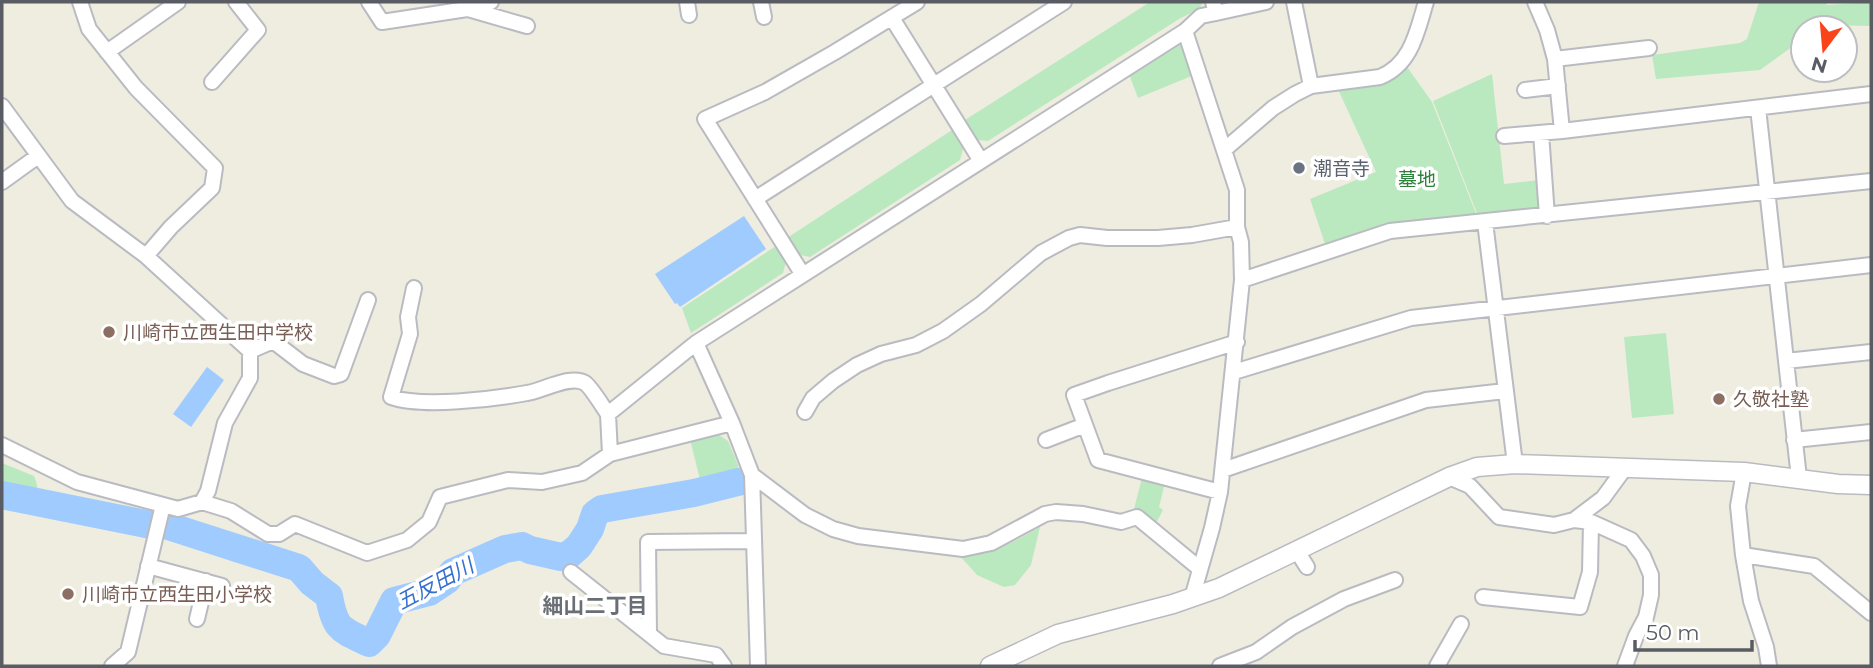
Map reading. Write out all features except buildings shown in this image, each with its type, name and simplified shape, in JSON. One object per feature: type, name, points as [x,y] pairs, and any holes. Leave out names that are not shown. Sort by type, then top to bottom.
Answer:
[{"type":"street","points":[[80,2],[89,29],[136,88],[215,168],[212,188],[145,256]]},
{"type":"street","points":[[107,52],[178,2]]},
{"type":"street","points":[[212,82],[258,30],[236,2]]},
{"type":"street","points":[[369,2],[382,22],[467,9],[491,2]]},
{"type":"street","points":[[803,275],[705,120],[765,92],[917,2]]},
{"type":"street","points":[[755,199],[1064,2]]},
{"type":"street","points":[[608,414],[696,343],[1185,31],[1215,7],[1266,2]]},
{"type":"street","points":[[1294,2],[1311,86]]},
{"type":"street","points":[[1224,150],[1273,108],[1311,86],[1380,77],[1391,73],[1410,50],[1426,2]]},
{"type":"street","points":[[1535,2],[1555,59],[1562,131]]},
{"type":"street","points":[[467,9],[527,26]]},
{"type":"street","points":[[892,18],[981,161]]},
{"type":"street","points":[[1185,31],[1237,190],[1242,280],[1220,492],[1192,598]]},
{"type":"street","points":[[1555,59],[1649,48]]},
{"type":"street","points":[[1525,90],[1558,86]]},
{"type":"street","points":[[1504,136],[1871,94]]},
{"type":"street","points":[[2,106],[72,201],[145,256],[250,351],[250,378],[225,423],[208,491],[202,502]]},
{"type":"street","points":[[1758,108],[1798,478]]},
{"type":"street","points":[[1541,132],[1548,216]]},
{"type":"street","points":[[2,182],[38,156]]},
{"type":"street","points":[[1242,280],[1390,231],[1871,181]]},
{"type":"street","points":[[1485,222],[1515,464]]},
{"type":"street","points":[[805,412],[813,398],[857,365],[881,354],[916,345],[943,331],[981,304],[1041,253],[1069,237],[1080,235],[1107,239],[1158,238],[1237,227]]},
{"type":"street","points":[[1234,372],[1411,318],[1871,265]]},
{"type":"street","points":[[414,288],[408,317],[410,334],[391,397],[416,402],[473,400],[530,393],[572,380],[585,384],[608,414],[610,454]]},
{"type":"street","points":[[250,351],[273,341],[303,364],[334,376],[341,374],[368,299]]},
{"type":"street","points":[[1220,492],[1098,460],[1074,396],[1237,342]]},
{"type":"street","points":[[696,343],[752,475],[758,666]]},
{"type":"street","points":[[1786,361],[1871,352]]},
{"type":"street","points":[[1223,470],[1426,400],[1505,391]]},
{"type":"street","points":[[2,445],[78,482],[178,509],[202,502],[230,510],[268,534],[279,534],[295,524],[367,552],[407,540],[429,522],[440,497],[508,480],[541,482],[582,473],[610,454],[732,423]]},
{"type":"street","points":[[1046,440],[1085,425]]},
{"type":"street","points":[[1794,440],[1871,432]]},
{"type":"street","points":[[990,666],[1058,634],[1192,598],[1219,588],[1449,477],[1477,467],[1515,464],[1744,472],[1838,484],[1871,485]]},
{"type":"street","points":[[1574,520],[1603,498],[1625,468]]},
{"type":"street","points":[[1744,472],[1738,506],[1743,555],[1751,601],[1766,647],[1769,666]]},
{"type":"street","points":[[752,475],[806,515],[833,529],[858,536],[963,549],[991,543],[1045,514],[1083,514],[1121,522],[1137,517],[1200,569]]},
{"type":"street","points":[[1449,477],[1470,486],[1499,517],[1554,524],[1574,520],[1591,522],[1631,540],[1643,556],[1651,575],[1651,595],[1646,617],[1625,666]]},
{"type":"street","points":[[112,666],[128,652],[163,505]]},
{"type":"street","points":[[1483,597],[1580,607],[1590,572],[1591,522]]},
{"type":"street","points":[[649,634],[648,542],[754,541]]},
{"type":"street","points":[[1297,551],[1307,566]]},
{"type":"street","points":[[1743,555],[1815,566],[1871,613]]},
{"type":"street","points":[[148,566],[222,586]]},
{"type":"street","points":[[571,572],[664,646],[716,656],[724,666]]},
{"type":"street","points":[[1220,666],[1256,652],[1292,627],[1344,599],[1395,580]]},
{"type":"street","points":[[197,619],[206,581]]},
{"type":"street","points":[[1437,666],[1461,624]]},
{"type":"green space","points":[[1150,2],[1203,2],[1199,9],[1179,19],[988,141],[978,140],[965,120]]},
{"type":"green space","points":[[1759,2],[1826,2],[1827,5],[1871,2],[1871,26],[1859,26],[1859,14],[1789,14],[1789,49],[1760,70],[1656,79],[1652,55],[1740,43],[1747,39]]},
{"type":"green space","points":[[1174,45],[1184,45],[1194,75],[1138,98],[1129,74]]},
{"type":"green space","name":"墓地","points":[[1405,64],[1432,102],[1477,216],[1326,247],[1310,199],[1376,172],[1336,85]]},
{"type":"green space","points":[[1492,74],[1504,184],[1539,180],[1541,204],[1537,211],[1478,216],[1433,101]]},
{"type":"green space","points":[[952,130],[963,149],[960,160],[810,257],[796,254],[787,238]]},
{"type":"green space","points":[[776,246],[786,262],[783,273],[691,333],[682,308]]},
{"type":"green space","points":[[1666,333],[1674,414],[1632,418],[1624,337]]},
{"type":"green space","points":[[716,433],[728,441],[738,465],[739,475],[701,484],[690,439]]},
{"type":"green space","points":[[2,463],[34,476],[38,491],[32,506],[2,500]]},
{"type":"green space","points":[[1142,478],[1165,483],[1159,507],[1163,510],[1155,525],[1133,513]]},
{"type":"green space","points":[[1040,527],[1031,565],[1015,585],[1004,587],[977,575],[960,556],[992,550]]},
{"type":"water","points":[[744,216],[766,249],[680,307],[675,304],[655,274]]},
{"type":"water","points":[[207,367],[224,380],[191,427],[173,414]]},
{"type":"waterway","name":"五反田川","points":[[165,525],[299,568],[329,596],[340,627],[369,643],[377,635],[394,601],[429,592],[447,580],[453,572],[505,549],[522,546],[561,557],[570,554],[579,546],[590,529],[595,514],[602,509],[694,493],[738,482]]},
{"type":"waterway","name":"五反田川","points":[[2,495],[151,525]]},
{"type":"place","name":"潮音寺","points":[[1299,168]]},
{"type":"place","name":"川崎市立西生田中学校","points":[[109,332]]},
{"type":"place","name":"久敬社塾","points":[[1719,399]]},
{"type":"place","name":"川崎市立西生田小学校","points":[[68,594]]},
{"type":"district","name":"細山二丁目","points":[[595,606]]}]
